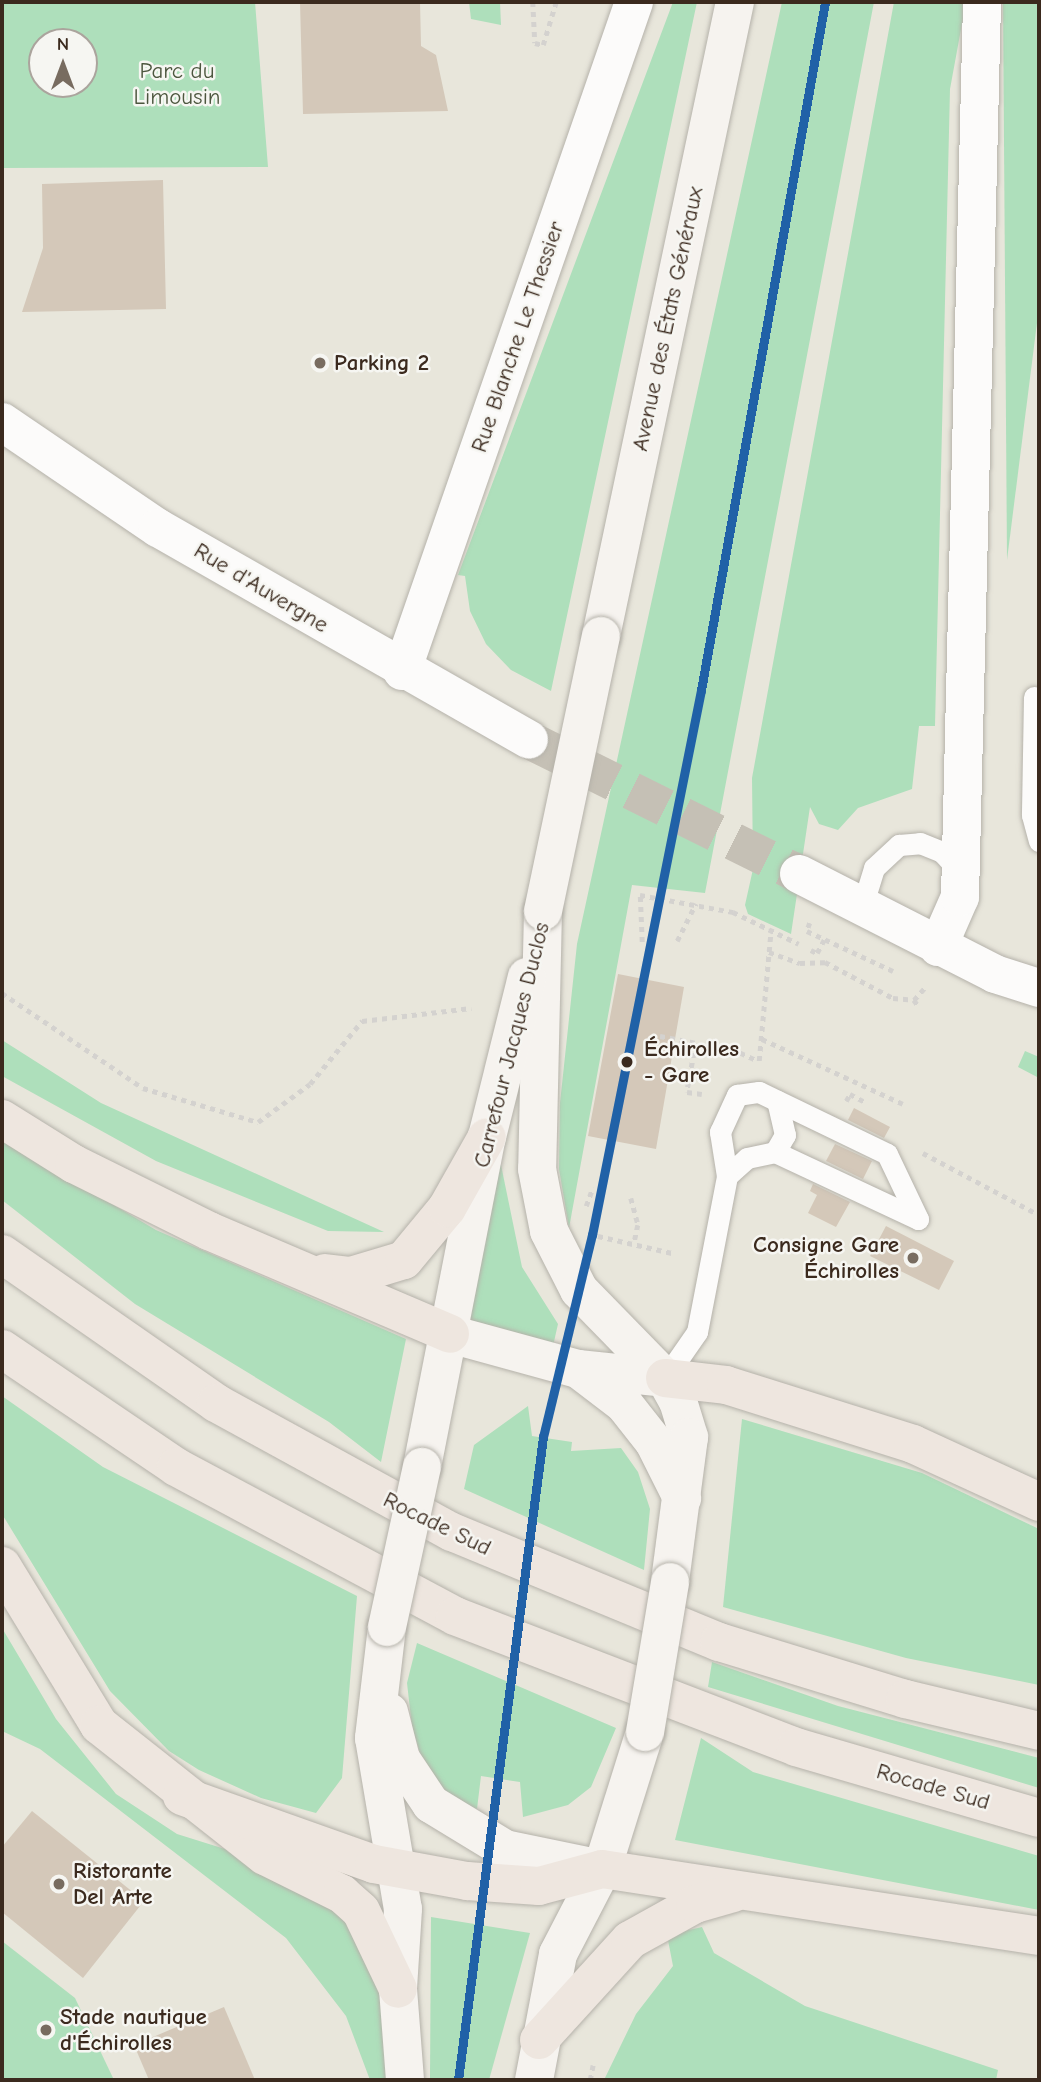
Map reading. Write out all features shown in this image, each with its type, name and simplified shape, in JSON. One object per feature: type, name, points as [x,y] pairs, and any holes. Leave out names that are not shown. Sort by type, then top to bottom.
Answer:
[{"type":"highway","points":[[2,1119],[123,1190],[450,1334]]},
{"type":"highway","points":[[309,1271],[351,1276],[404,1260],[447,1208],[487,1137]]},
{"type":"highway","name":"Rocade Sud","points":[[2,1254],[216,1403],[452,1532],[719,1642],[905,1699],[1039,1731]]},
{"type":"highway","name":"Rocade Sud","points":[[2,1349],[176,1468],[455,1616],[796,1747],[1039,1818]]},
{"type":"highway","points":[[665,1378],[726,1385],[914,1444],[1039,1502]]},
{"type":"highway","points":[[2,1566],[99,1725],[182,1796],[265,1856],[309,1875],[361,1911],[398,1989]]},
{"type":"highway","points":[[182,1796],[394,1867],[539,1886],[602,1868],[1039,1936]]},
{"type":"highway","points":[[539,2040],[630,1940],[695,1904],[749,1889]]},
{"type":"main road","name":"Avenue des États Généraux","points":[[543,911],[735,2]]},
{"type":"main road","name":"Carrefour Jacques Duclos","points":[[382,1683],[387,1627],[450,1334],[487,1137],[543,911]]},
{"type":"main road","name":"Carrefour Jacques Duclos","points":[[543,911],[537,1169],[549,1231],[579,1290],[665,1378],[688,1437],[670,1582],[645,1732],[602,1868]]},
{"type":"main road","points":[[450,1334],[578,1368],[665,1378]]},
{"type":"main road","points":[[578,1368],[624,1404],[654,1441],[682,1498]]},
{"type":"main road","points":[[382,1683],[374,1738],[403,1909],[398,1989],[405,2080]]},
{"type":"main road","points":[[382,1683],[401,1759],[431,1804],[505,1849],[602,1868],[558,1954],[539,2040],[534,2080]]},
{"type":"street","name":"Rue Blanche Le Thessier","points":[[402,671],[634,2]]},
{"type":"street","points":[[938,947],[960,897],[971,607],[982,2]]},
{"type":"street","name":"Rue d'Auvergne","points":[[2,422],[158,528],[402,671],[529,740]]},
{"type":"street","points":[[799,874],[938,947],[1039,988]]},
{"type":"lane","points":[[1034,697],[1032,815],[1039,842]]},
{"type":"lane","points":[[862,908],[874,868],[900,845],[920,843],[942,852],[960,871]]},
{"type":"lane","points":[[665,1378],[697,1332],[727,1175],[720,1132],[737,1095],[759,1092],[887,1154],[918,1219],[775,1152],[747,1158],[727,1175]]},
{"type":"lane","points":[[775,1152],[785,1135],[777,1101]]},
{"type":"path","points":[[533,2],[535,43],[543,45],[556,2]]},
{"type":"path","points":[[642,942],[640,894],[696,903],[771,929],[799,944]]},
{"type":"path","points":[[677,941],[696,903]]},
{"type":"path","points":[[758,1062],[771,929]]},
{"type":"path","points":[[811,950],[817,953],[824,940]]},
{"type":"path","points":[[769,953],[800,963],[825,962],[893,998],[914,1000],[919,1007]]},
{"type":"path","points":[[914,1000],[926,986]]},
{"type":"path","points":[[2,993],[143,1088],[257,1122],[310,1084],[362,1021],[471,1008]]},
{"type":"path","points":[[660,1036],[696,1042],[687,1092],[702,1094]]},
{"type":"path","points":[[762,1039],[903,1104]]},
{"type":"path","points":[[580,1220],[593,1187]]},
{"type":"path","points":[[631,1198],[638,1225],[634,1244]]},
{"type":"path","points":[[585,1233],[672,1253]]},
{"type":"path","points":[[590,2080],[593,2065]]},
{"type":"green space","name":"Parc du Limousin","points":[[2,2],[255,2],[268,167],[2,168]]},
{"type":"green space","points":[[469,2],[500,2],[501,25],[471,19]]},
{"type":"green space","points":[[673,2],[697,2],[551,691],[511,670],[486,644],[470,611],[465,576],[458,575]]},
{"type":"green space","points":[[782,2],[874,2],[705,893],[632,885],[569,1228],[559,1169],[560,1103],[577,944]]},
{"type":"green space","points":[[894,2],[966,2],[950,89],[935,726],[919,726],[912,789],[858,808],[838,830],[819,824],[810,807],[791,934],[748,914],[745,905],[753,869],[752,778]]},
{"type":"green space","points":[[1003,2],[1039,2],[1039,307],[1007,560]]},
{"type":"green space","points":[[2,1040],[101,1103],[384,1232],[328,1231],[156,1161],[2,1076]]},
{"type":"green space","points":[[1025,1051],[1039,1057],[1039,1078],[1018,1067]]},
{"type":"green space","points":[[2,1139],[156,1230],[406,1339],[381,1462],[329,1422],[135,1304],[2,1200]]},
{"type":"green space","points":[[494,1163],[501,1165],[522,1267],[558,1324],[553,1346],[460,1317]]},
{"type":"green space","points":[[2,1396],[103,1467],[357,1596],[342,1778],[316,1813],[261,1798],[199,1770],[169,1751],[110,1691],[2,1514]]},
{"type":"green space","points":[[528,1406],[532,1436],[572,1442],[571,1451],[621,1448],[638,1472],[650,1509],[644,1570],[464,1489],[474,1445]]},
{"type":"green space","points":[[742,1419],[922,1473],[1039,1529],[1039,1685],[906,1658],[723,1607]]},
{"type":"green space","points":[[2,1628],[56,1719],[116,1794],[177,1834],[305,1874],[385,1964],[398,2080],[370,2080],[346,2016],[286,1938],[40,1749],[2,1731]]},
{"type":"green space","points":[[417,1643],[616,1728],[591,1787],[568,1805],[523,1817],[520,1782],[481,1776],[477,1809],[446,1796],[424,1766],[412,1727],[407,1683]]},
{"type":"green space","points":[[712,1662],[838,1706],[1039,1758],[1039,1788],[708,1687]]},
{"type":"green space","points":[[701,1738],[753,1772],[1039,1856],[1039,1910],[675,1840]]},
{"type":"green space","points":[[431,1917],[530,1933],[489,2080],[430,2080]]},
{"type":"green space","points":[[702,1927],[714,1953],[805,2006],[998,2070],[996,2080],[604,2080],[636,2014],[673,1966],[667,1935]]},
{"type":"green space","name":"Stade nautique d'Échirolles","points":[[2,1941],[75,1998],[114,2080],[2,2080]]},
{"type":"building","points":[[300,2],[420,2],[421,46],[436,55],[448,111],[303,114]]},
{"type":"building","points":[[163,180],[166,309],[22,312],[43,248],[42,184]]},
{"type":"building","points":[[618,974],[684,987],[656,1149],[588,1136]]},
{"type":"building","points":[[854,1108],[890,1127],[884,1138],[848,1120]]},
{"type":"building","points":[[835,1144],[872,1161],[863,1179],[826,1161]]},
{"type":"building","points":[[813,1184],[850,1202],[836,1227],[808,1213],[817,1195],[810,1191]]},
{"type":"building","name":"Consigne Gare Échirolles","points":[[886,1226],[954,1261],[939,1290],[870,1256]]},
{"type":"building","name":"Ristorante Del Arte","points":[[32,1811],[144,1901],[83,1978],[2,1912],[2,1847]]},
{"type":"building","points":[[224,2007],[255,2080],[149,2080],[134,2045]]},
{"type":"tunnel","points":[[529,740],[799,874]]},
{"type":"transit line","points":[[458,2080],[543,1437],[592,1235],[701,690],[825,2]]},
{"type":"place","name":"Parking 2","points":[[320,363]]},
{"type":"place","name":"Échirolles - Gare","points":[[627,1062]]},
{"type":"place","name":"Consigne Gare Échirolles","points":[[913,1258]]},
{"type":"place","name":"Ristorante Del Arte","points":[[59,1884]]},
{"type":"place","name":"Stade nautique d'Échirolles","points":[[46,2030]]}]
